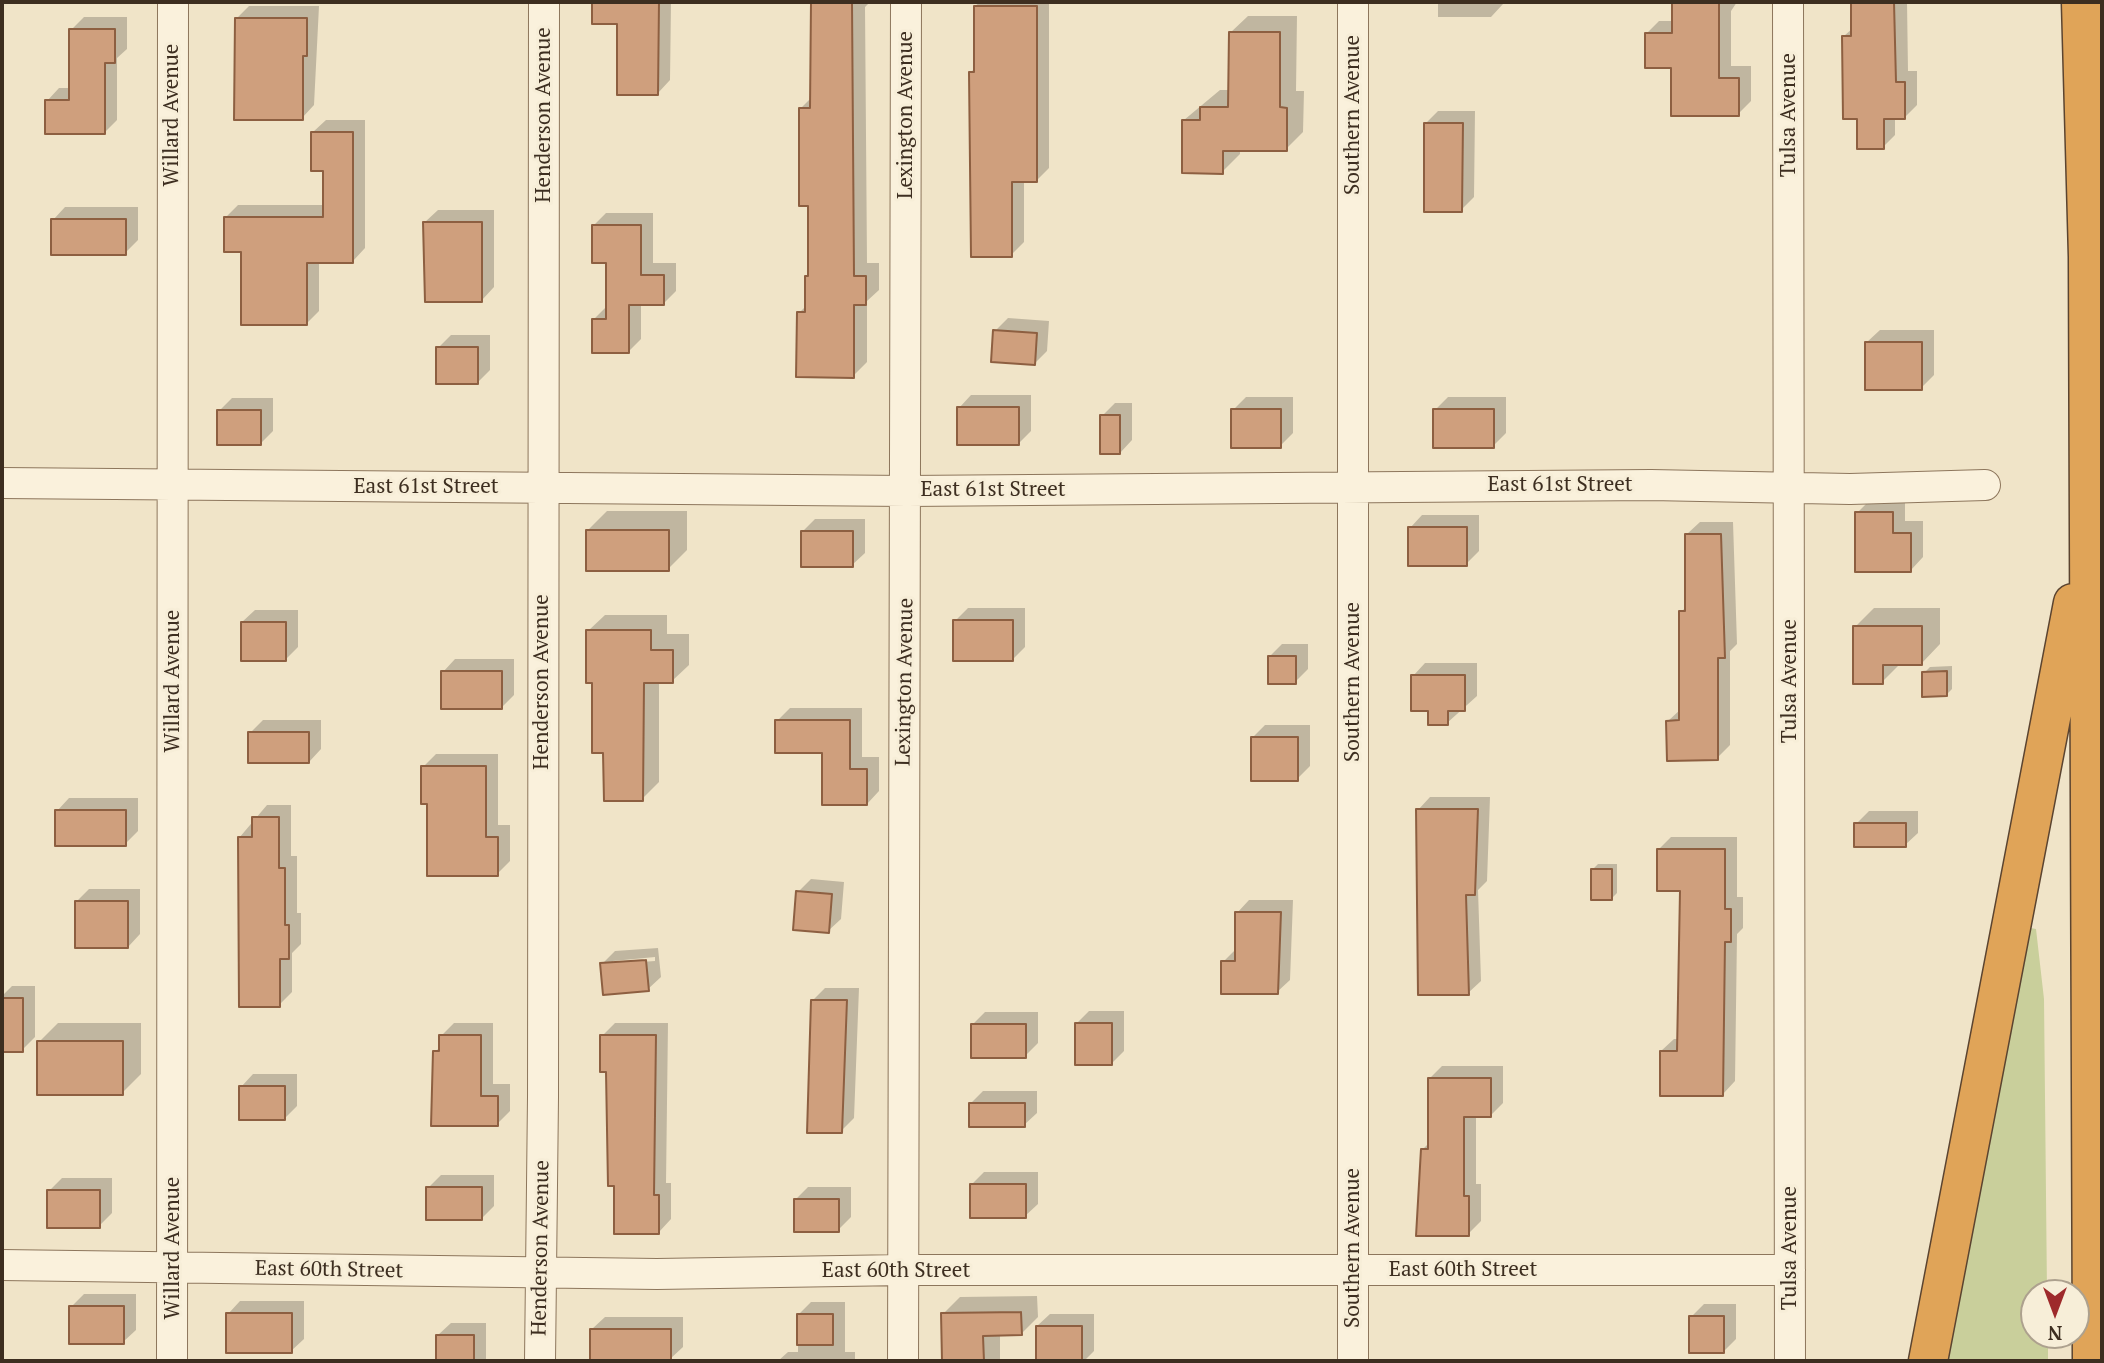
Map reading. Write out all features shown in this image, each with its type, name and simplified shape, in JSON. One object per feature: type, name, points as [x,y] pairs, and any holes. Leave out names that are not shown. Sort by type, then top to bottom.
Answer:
[{"type":"highway","points":[[2081,2],[2088,257],[2092,1361]]},
{"type":"highway","points":[[1928,1361],[2089,515]]},
{"type":"street","name":"Willard Avenue","points":[[173,2],[173,1361]]},
{"type":"street","name":"Henderson Avenue","points":[[540,1361],[544,2]]},
{"type":"street","name":"Lexington Avenue","points":[[903,1361],[906,2]]},
{"type":"street","name":"Southern Avenue","points":[[1353,2],[1353,1361]]},
{"type":"street","name":"Tulsa Avenue","points":[[1788,2],[1790,1361]]},
{"type":"street","name":"East 61st Street","points":[[2,483],[907,491],[1985,485]]},
{"type":"street","name":"East 60th Street","points":[[2,1265],[542,1273],[903,1270],[1790,1270]]},
{"type":"green space","points":[[2025,927],[2036,929],[2044,999],[2047,1279],[2020,1279],[2020,1349],[2048,1349],[2048,1361],[1942,1361]]},
{"type":"building","points":[[592,2],[659,2],[658,95],[617,95],[617,24],[592,24]]},
{"type":"building","points":[[811,2],[852,2],[854,276],[866,276],[866,305],[854,305],[854,378],[796,377],[797,312],[805,312],[805,276],[808,276],[808,206],[799,206],[799,108],[810,108]]},
{"type":"building","points":[[1672,2],[1719,2],[1719,78],[1739,78],[1739,116],[1671,116],[1671,68],[1645,68],[1645,33],[1672,33]]},
{"type":"building","points":[[1851,2],[1894,2],[1896,82],[1905,82],[1905,119],[1884,119],[1884,149],[1857,149],[1857,119],[1843,119],[1842,36],[1851,36]]},
{"type":"building","points":[[974,6],[1037,6],[1037,182],[1012,182],[1012,257],[971,257],[969,72],[974,72]]},
{"type":"building","points":[[235,18],[307,18],[307,56],[303,56],[303,120],[234,120]]},
{"type":"building","points":[[69,29],[115,29],[115,63],[105,63],[105,134],[45,134],[45,100],[69,100]]},
{"type":"building","points":[[1229,32],[1280,32],[1280,107],[1287,108],[1287,151],[1223,151],[1223,174],[1182,173],[1182,120],[1200,120],[1200,107],[1228,107]]},
{"type":"building","points":[[1424,123],[1463,123],[1462,212],[1424,212]]},
{"type":"building","points":[[311,132],[353,132],[353,263],[307,263],[307,325],[241,325],[241,252],[224,252],[224,217],[323,217],[323,171],[311,171]]},
{"type":"building","points":[[51,219],[126,219],[126,255],[51,255]]},
{"type":"building","points":[[423,222],[482,222],[482,302],[425,302]]},
{"type":"building","points":[[592,225],[641,225],[641,275],[664,275],[664,305],[629,305],[629,353],[592,353],[592,319],[606,319],[606,263],[592,263]]},
{"type":"building","points":[[993,330],[1037,333],[1035,365],[991,362]]},
{"type":"building","points":[[1865,342],[1922,342],[1922,390],[1865,390]]},
{"type":"building","points":[[436,347],[478,347],[478,384],[436,384]]},
{"type":"building","points":[[957,407],[1019,407],[1019,445],[957,445]]},
{"type":"building","points":[[1231,409],[1281,409],[1281,448],[1231,448]]},
{"type":"building","points":[[1433,409],[1494,409],[1494,448],[1433,448]]},
{"type":"building","points":[[217,410],[261,410],[261,445],[217,445]]},
{"type":"building","points":[[1100,415],[1120,415],[1120,454],[1100,454]]},
{"type":"building","points":[[1855,512],[1893,512],[1893,533],[1911,533],[1911,572],[1855,572]]},
{"type":"building","points":[[1408,527],[1467,527],[1467,566],[1408,566]]},
{"type":"building","points":[[586,530],[669,530],[669,571],[586,571]]},
{"type":"building","points":[[801,531],[853,531],[853,567],[801,567]]},
{"type":"building","points":[[1685,534],[1721,534],[1725,658],[1718,658],[1718,760],[1667,761],[1666,721],[1679,720],[1679,611],[1685,611]]},
{"type":"building","points":[[953,620],[1013,620],[1013,661],[953,661]]},
{"type":"building","points":[[241,622],[286,622],[286,661],[241,661]]},
{"type":"building","points":[[1853,626],[1922,626],[1922,665],[1883,665],[1883,684],[1853,684]]},
{"type":"building","points":[[586,630],[651,630],[651,650],[673,650],[673,683],[644,683],[643,801],[604,801],[603,753],[592,753],[592,683],[586,683]]},
{"type":"building","points":[[1268,656],[1296,656],[1296,684],[1268,684]]},
{"type":"building","points":[[441,671],[502,671],[502,709],[441,709]]},
{"type":"building","points":[[1947,671],[1947,696],[1922,697],[1922,672]]},
{"type":"building","points":[[1411,675],[1465,675],[1465,711],[1448,711],[1448,725],[1428,725],[1428,711],[1411,711]]},
{"type":"building","points":[[775,720],[850,720],[850,769],[867,769],[867,805],[822,805],[822,753],[775,753]]},
{"type":"building","points":[[248,732],[309,732],[309,763],[248,763]]},
{"type":"building","points":[[1251,737],[1298,737],[1298,781],[1251,781]]},
{"type":"building","points":[[421,766],[486,766],[486,837],[498,837],[498,876],[427,876],[427,804],[421,804]]},
{"type":"building","points":[[1416,809],[1478,809],[1475,895],[1466,895],[1469,995],[1418,995]]},
{"type":"building","points":[[55,810],[126,810],[126,846],[55,846]]},
{"type":"building","points":[[252,817],[279,817],[279,868],[285,868],[285,925],[289,925],[289,959],[280,959],[280,1007],[239,1007],[238,837],[252,837]]},
{"type":"building","points":[[1854,823],[1906,823],[1906,847],[1854,847]]},
{"type":"building","points":[[1657,849],[1725,849],[1725,909],[1731,909],[1731,942],[1725,942],[1723,1096],[1660,1096],[1660,1051],[1677,1051],[1680,891],[1657,891]]},
{"type":"building","points":[[1591,869],[1612,869],[1612,900],[1591,900]]},
{"type":"building","points":[[796,891],[832,894],[829,933],[793,930]]},
{"type":"building","points":[[75,901],[128,901],[128,948],[75,948]]},
{"type":"building","points":[[1235,912],[1281,912],[1278,994],[1221,994],[1221,961],[1235,961]]},
{"type":"building","points":[[646,960],[649,991],[603,995],[600,963]]},
{"type":"building","points":[[2,998],[23,998],[23,1052],[2,1052]]},
{"type":"building","points":[[811,1000],[847,1000],[842,1133],[807,1133]]},
{"type":"building","points":[[1075,1023],[1112,1023],[1112,1065],[1075,1065]]},
{"type":"building","points":[[971,1024],[1026,1024],[1026,1058],[971,1058]]},
{"type":"building","points":[[439,1035],[481,1035],[481,1096],[498,1096],[498,1126],[431,1126],[433,1051],[439,1051]]},
{"type":"building","points":[[600,1035],[656,1035],[654,1195],[659,1195],[659,1234],[614,1234],[614,1186],[608,1186],[606,1072],[600,1072]]},
{"type":"building","points":[[37,1041],[123,1041],[123,1095],[37,1095]]},
{"type":"building","points":[[1428,1078],[1491,1078],[1491,1117],[1464,1117],[1464,1196],[1469,1196],[1469,1236],[1416,1236],[1421,1149],[1428,1149]]},
{"type":"building","points":[[239,1086],[285,1086],[285,1120],[239,1120]]},
{"type":"building","points":[[969,1103],[1025,1103],[1025,1127],[969,1127]]},
{"type":"building","points":[[970,1184],[1026,1184],[1026,1218],[970,1218]]},
{"type":"building","points":[[426,1187],[482,1187],[482,1220],[426,1220]]},
{"type":"building","points":[[47,1190],[100,1190],[100,1228],[47,1228]]},
{"type":"building","points":[[794,1199],[839,1199],[839,1232],[794,1232]]},
{"type":"building","points":[[69,1306],[124,1306],[124,1344],[69,1344]]},
{"type":"building","points":[[1021,1312],[1022,1335],[983,1336],[984,1361],[942,1361],[941,1313]]},
{"type":"building","points":[[226,1313],[292,1313],[292,1353],[226,1353]]},
{"type":"building","points":[[797,1314],[833,1314],[833,1345],[797,1345]]},
{"type":"building","points":[[1689,1316],[1724,1316],[1724,1353],[1689,1353]]},
{"type":"building","points":[[1036,1326],[1082,1326],[1082,1361],[1036,1361]]},
{"type":"building","points":[[590,1329],[671,1329],[671,1361],[590,1361]]},
{"type":"building","points":[[436,1335],[474,1335],[474,1361],[436,1361]]}]
